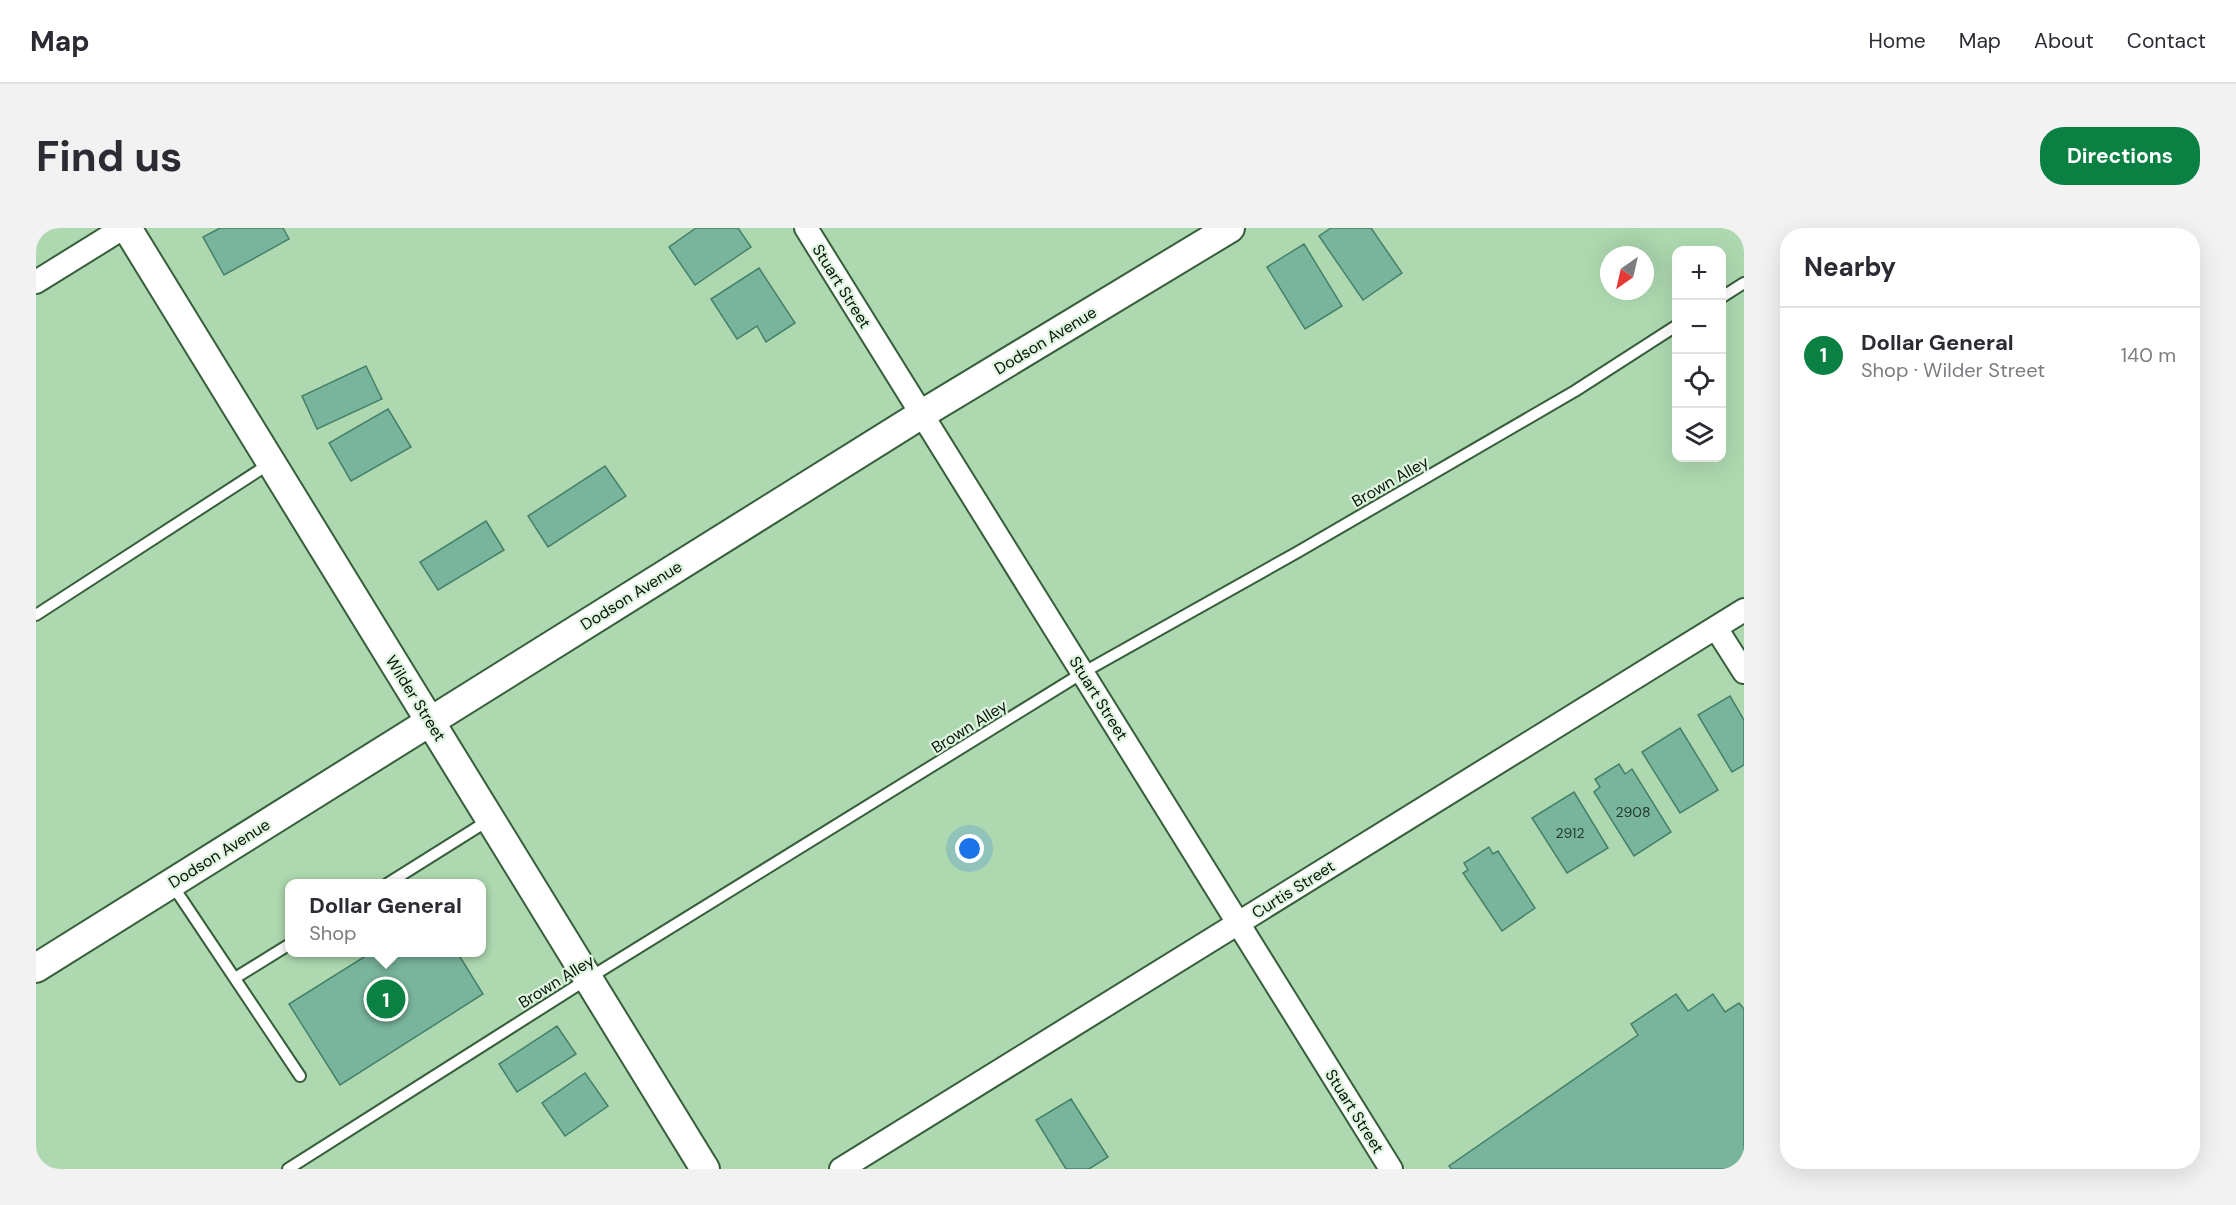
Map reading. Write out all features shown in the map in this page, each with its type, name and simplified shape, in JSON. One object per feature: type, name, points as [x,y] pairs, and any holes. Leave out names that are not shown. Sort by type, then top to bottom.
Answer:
[{"type":"street","points":[[36,282],[125,228]]},
{"type":"street","name":"Wilder Street","points":[[125,228],[705,1169]]},
{"type":"street","name":"Stuart Street","points":[[806,228],[1391,1169]]},
{"type":"street","name":"Dodson Avenue","points":[[36,968],[922,414],[1230,228]]},
{"type":"street","name":"Curtis Street","points":[[842,1169],[1744,610]]},
{"type":"street","points":[[1716,628],[1744,672]]},
{"type":"lane","points":[[1726,294],[1744,283]]},
{"type":"lane","name":"Brown Alley","points":[[288,1169],[589,978],[1083,673],[1296,553],[1575,391],[1672,329]]},
{"type":"lane","points":[[36,615],[269,464]]},
{"type":"lane","points":[[395,879],[491,819]]},
{"type":"lane","points":[[171,883],[300,1076]]},
{"type":"lane","points":[[235,978],[285,947]]},
{"type":"building","points":[[220,228],[283,228],[289,239],[224,275],[203,237]]},
{"type":"building","points":[[696,228],[738,228],[751,247],[695,285],[669,247]]},
{"type":"building","points":[[1331,228],[1371,228],[1402,273],[1363,300],[1319,236]]},
{"type":"building","points":[[1304,244],[1342,306],[1305,329],[1267,267]]},
{"type":"building","points":[[759,268],[795,323],[766,342],[757,326],[737,339],[711,299]]},
{"type":"building","points":[[366,366],[382,399],[317,429],[302,396]]},
{"type":"building","points":[[388,409],[411,447],[351,481],[329,443]]},
{"type":"building","points":[[605,466],[626,496],[548,547],[528,516]]},
{"type":"building","points":[[486,521],[504,550],[438,590],[420,562]]},
{"type":"building","points":[[1730,696],[1744,720],[1744,765],[1732,772],[1698,715]]},
{"type":"building","points":[[1680,728],[1718,790],[1680,813],[1642,752]]},
{"type":"building","points":[[1619,764],[1625,774],[1632,769],[1671,832],[1634,856],[1594,792],[1600,787],[1595,779]]},
{"type":"building","points":[[1574,792],[1608,848],[1567,873],[1532,818]]},
{"type":"building","points":[[1489,847],[1493,854],[1498,851],[1535,908],[1502,931],[1463,873],[1468,870],[1464,863]]},
{"type":"building","points":[[364,957],[460,957],[483,994],[340,1085],[289,1004]]},
{"type":"building","points":[[1676,994],[1688,1011],[1713,994],[1725,1012],[1739,1003],[1744,1009],[1744,1169],[1451,1169],[1449,1166],[1638,1035],[1631,1024]]},
{"type":"building","points":[[557,1026],[576,1054],[517,1092],[499,1064]]},
{"type":"building","points":[[585,1073],[608,1106],[565,1136],[542,1103]]},
{"type":"building","points":[[1071,1099],[1108,1157],[1089,1169],[1066,1169],[1036,1120]]},
{"type":"place","name":"Dollar General","points":[[386,999]]}]
